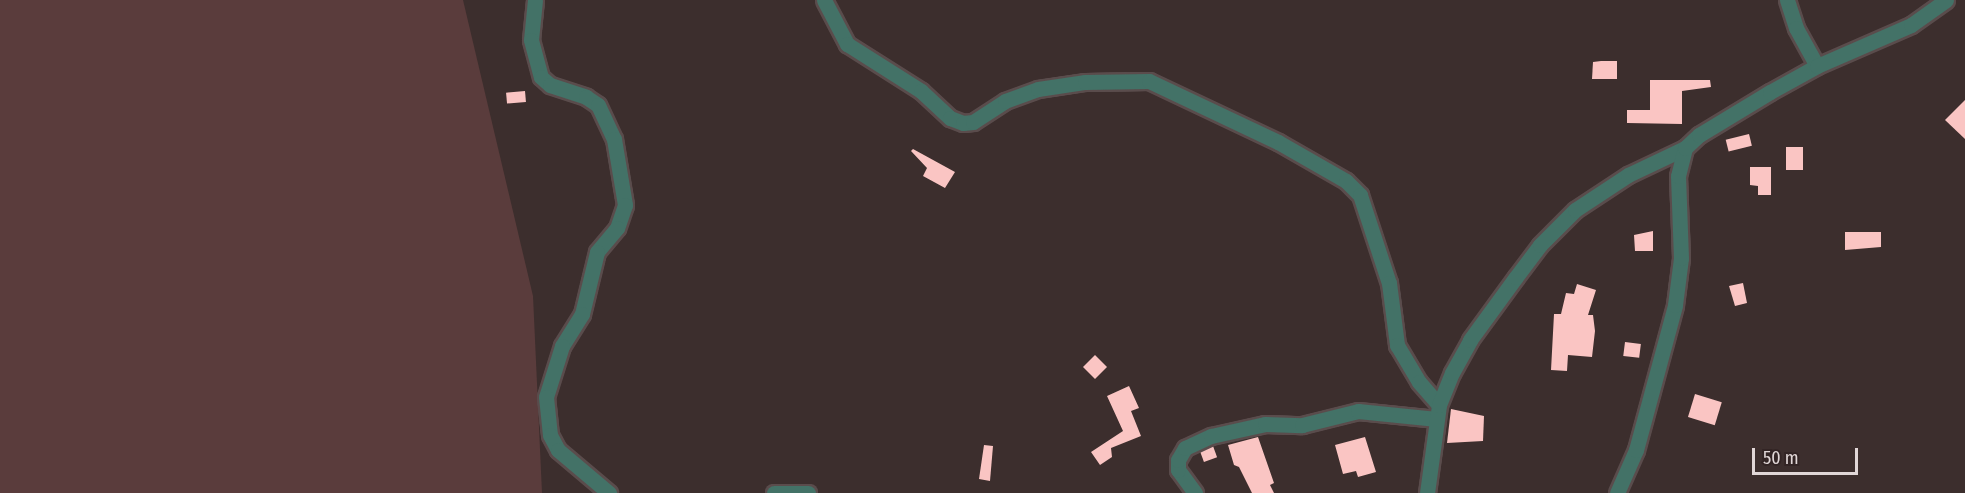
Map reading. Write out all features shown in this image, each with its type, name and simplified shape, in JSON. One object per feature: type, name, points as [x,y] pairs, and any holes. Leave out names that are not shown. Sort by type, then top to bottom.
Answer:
[{"type":"street","points":[[535,0],[531,40],[542,77],[550,85],[586,97],[598,105],[614,139],[625,205],[617,228],[597,252],[582,314],[562,346],[546,397],[550,435],[558,450],[609,493]]},
{"type":"street","points":[[824,0],[847,44],[921,90],[950,118],[963,123],[972,122],[1005,101],[1038,89],[1085,82],[1149,81],[1278,142],[1346,181],[1360,195],[1389,283],[1397,345],[1438,412]]},
{"type":"street","points":[[1787,0],[1796,28],[1817,66]]},
{"type":"street","points":[[1427,493],[1438,412],[1470,340],[1552,232],[1575,210],[1628,175],[1685,148],[1699,135],[1817,66],[1911,25],[1946,0]]},
{"type":"street","points":[[1617,493],[1636,450],[1676,305],[1681,258],[1678,176],[1685,148]]},
{"type":"street","points":[[1195,493],[1178,470],[1178,460],[1185,448],[1211,436],[1265,424],[1302,425],[1358,411],[1438,412]]},
{"type":"street","points":[[774,493],[808,493]]},
{"type":"shaded area","points":[[0,0],[463,0],[533,296],[542,493],[0,493]]},
{"type":"building","points":[[1617,61],[1617,79],[1592,79],[1593,62]]},
{"type":"building","points":[[1650,80],[1710,80],[1711,87],[1682,91],[1682,124],[1627,123],[1627,110],[1650,110]]},
{"type":"building","points":[[525,91],[526,102],[507,104],[506,93]]},
{"type":"building","points":[[1965,100],[1965,139],[1945,120]]},
{"type":"building","points":[[1749,134],[1752,146],[1729,151],[1726,140]]},
{"type":"building","points":[[1786,147],[1803,147],[1803,170],[1786,170]]},
{"type":"building","points":[[913,149],[955,172],[945,188],[923,176],[927,168],[911,151]]},
{"type":"building","points":[[1750,167],[1771,167],[1771,195],[1758,195],[1758,186],[1750,185]]},
{"type":"building","points":[[1653,231],[1653,251],[1635,251],[1634,235]]},
{"type":"building","points":[[1845,232],[1881,232],[1881,247],[1845,250]]},
{"type":"building","points":[[1743,283],[1747,303],[1735,306],[1729,286]]},
{"type":"building","points":[[1577,284],[1596,290],[1588,315],[1593,315],[1595,331],[1592,357],[1568,355],[1567,371],[1551,370],[1554,314],[1561,314],[1566,293],[1574,294]]},
{"type":"building","points":[[1625,342],[1641,344],[1639,358],[1623,356]]},
{"type":"building","points":[[1095,355],[1107,367],[1095,379],[1083,367]]},
{"type":"building","points":[[1129,386],[1139,408],[1131,411],[1141,436],[1111,448],[1112,457],[1100,465],[1091,452],[1123,431],[1107,396]]},
{"type":"building","points":[[1695,394],[1722,402],[1715,425],[1688,417]]},
{"type":"building","points":[[1451,409],[1484,416],[1483,441],[1447,443]]},
{"type":"building","points":[[1258,437],[1274,483],[1270,485],[1274,493],[1252,493],[1239,467],[1234,465],[1228,445]]},
{"type":"building","points":[[1365,437],[1376,472],[1358,477],[1356,471],[1343,474],[1335,445]]},
{"type":"building","points":[[984,445],[993,446],[990,481],[979,479]]},
{"type":"building","points":[[1213,446],[1217,457],[1204,462],[1200,451]]}]
